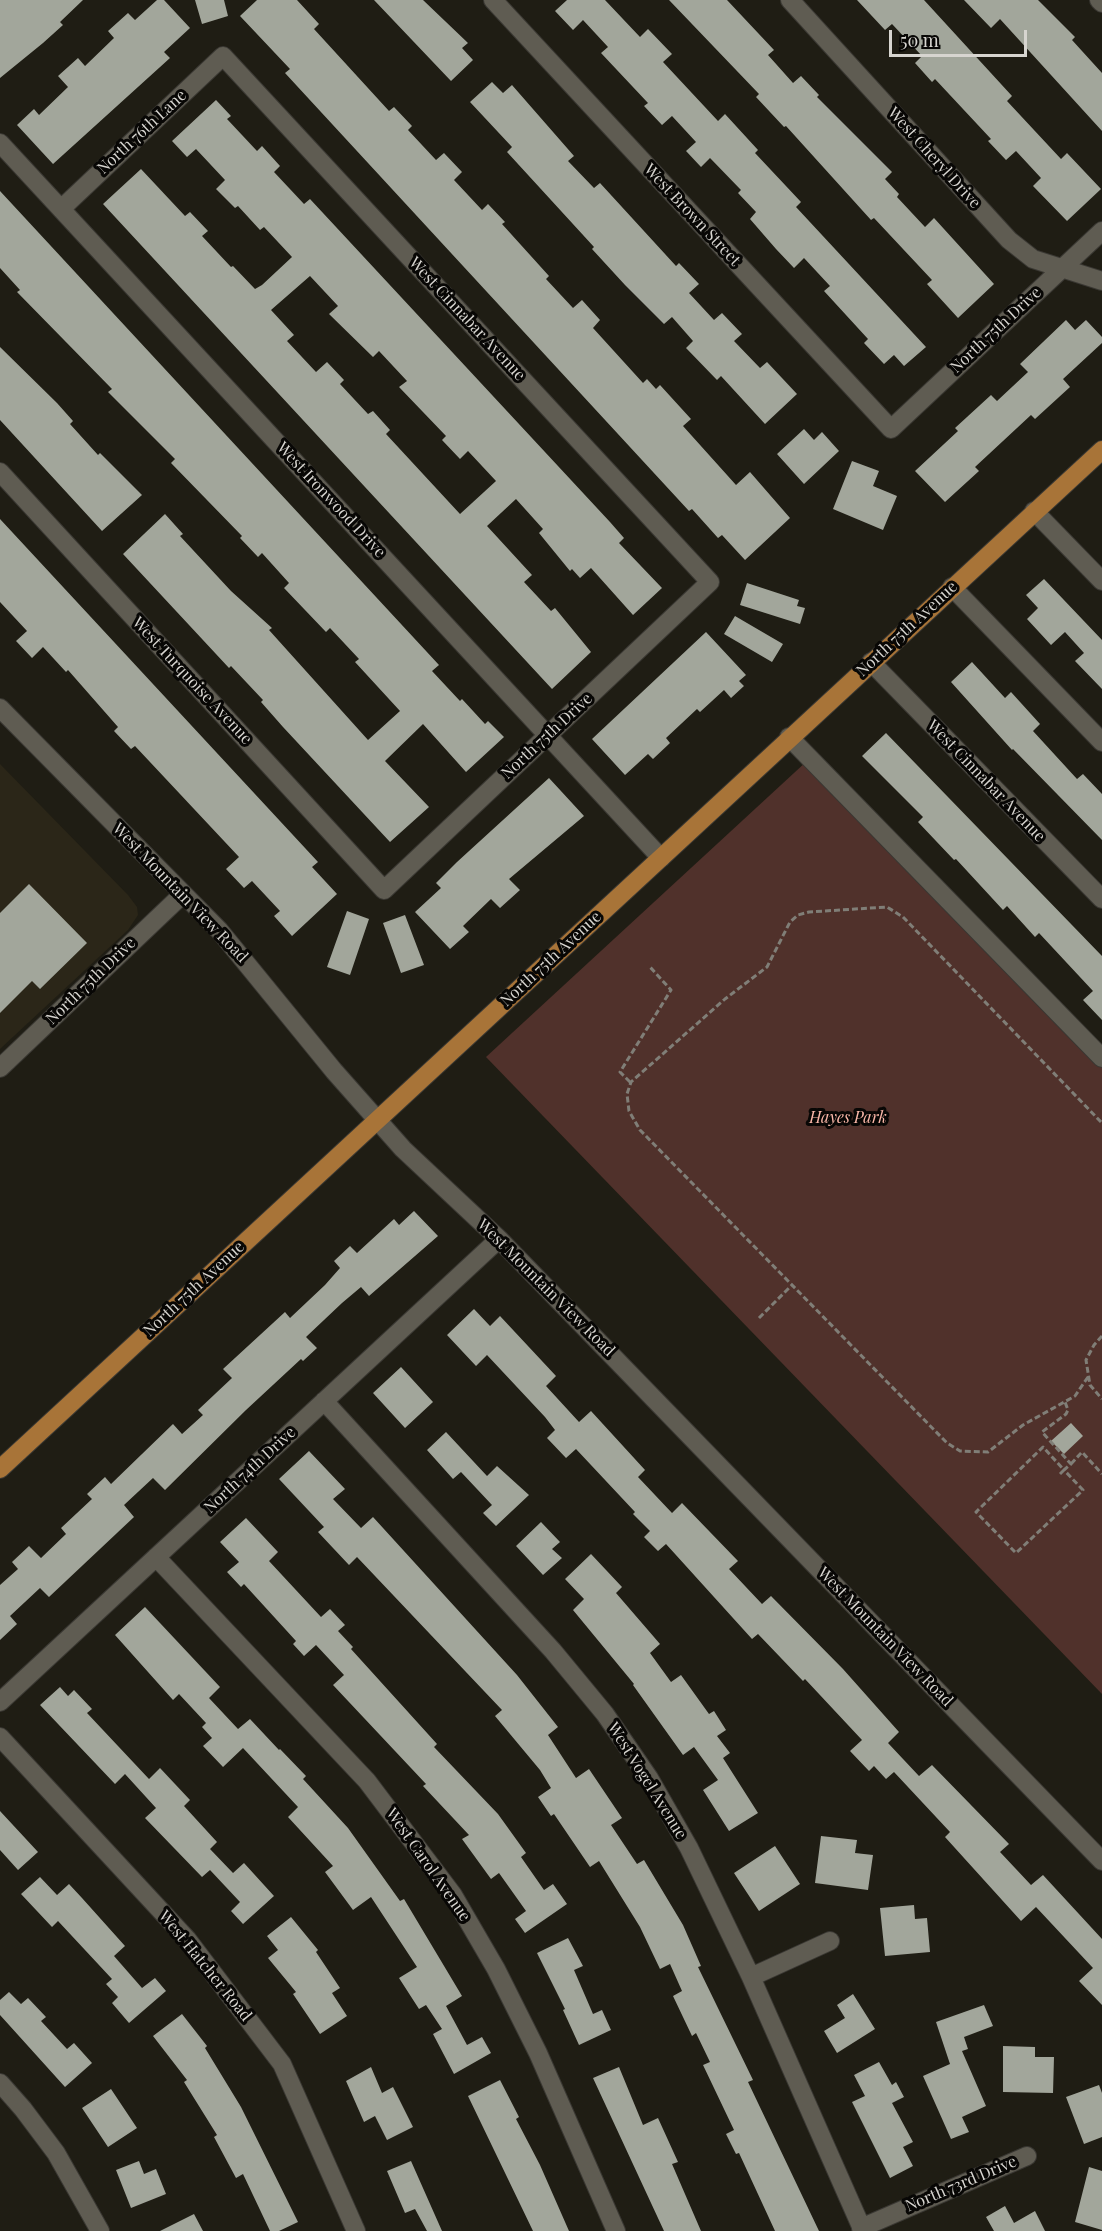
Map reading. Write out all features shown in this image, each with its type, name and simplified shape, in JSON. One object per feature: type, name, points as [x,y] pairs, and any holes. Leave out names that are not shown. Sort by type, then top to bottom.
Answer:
[{"type":"main road","name":"North 75th Avenue","points":[[0,1469],[1102,450]]},
{"type":"street","name":"West Brown Street","points":[[493,0],[891,429]]},
{"type":"street","name":"West Cheryl Drive","points":[[790,0],[1009,240],[1033,259],[1102,280]]},
{"type":"street","points":[[1099,0],[1102,3]]},
{"type":"street","name":"North 76th Lane","points":[[61,209],[223,56]]},
{"type":"street","name":"West Cinnabar Avenue","points":[[223,56],[710,582]]},
{"type":"street","name":"West Ironwood Drive","points":[[0,143],[661,858]]},
{"type":"street","name":"North 75th Drive","points":[[891,429],[1102,231]]},
{"type":"street","name":"West Turquoise Avenue","points":[[0,472],[384,890]]},
{"type":"street","points":[[1034,511],[1102,581]]},
{"type":"street","name":"North 75th Drive","points":[[384,890],[710,582]]},
{"type":"street","points":[[952,587],[1102,742]]},
{"type":"street","name":"West Cinnabar Avenue","points":[[871,662],[1102,899]]},
{"type":"street","name":"West Mountain View Road","points":[[0,708],[219,930],[403,1149],[500,1239],[1102,1861]]},
{"type":"street","points":[[789,737],[1102,1058]]},
{"type":"street","name":"North 75th Drive","points":[[0,1068],[183,894]]},
{"type":"street","name":"North 74th Drive","points":[[0,1702],[500,1239]]},
{"type":"street","name":"West Vogel Avenue","points":[[324,1401],[484,1573],[605,1714],[649,1778],[689,1848],[751,1977],[862,2229]]},
{"type":"street","name":"West Carol Avenue","points":[[156,1557],[367,1781],[453,1895],[496,1969],[538,2054],[616,2231]]},
{"type":"street","name":"West Hatcher Road","points":[[0,1737],[187,1939],[282,2064],[356,2231]]},
{"type":"street","points":[[751,1977],[830,1941]]},
{"type":"street","points":[[0,2083],[56,2153],[100,2231]]},
{"type":"street","name":"North 73rd Drive","points":[[862,2229],[1028,2156]]},
{"type":"path","points":[[1088,1377],[1075,1396],[1023,1425],[988,1452],[960,1451],[947,1443],[640,1130],[629,1112],[627,1094],[631,1082],[725,999],[757,977],[776,952],[790,922],[798,915],[809,912],[887,907],[903,917],[1102,1123]]},
{"type":"path","points":[[631,1082],[620,1072],[671,990],[650,967]]},
{"type":"path","points":[[759,1318],[791,1286]]},
{"type":"path","points":[[1102,1336],[1089,1352],[1086,1360],[1088,1377],[1102,1399]]},
{"type":"path","points":[[1065,1402],[1068,1410],[1066,1414],[1042,1432],[1071,1464]]},
{"type":"path","points":[[1043,1448],[1064,1470],[1083,1490],[1016,1553],[976,1512],[1043,1448]]},
{"type":"path","points":[[1060,1474],[1082,1452],[1102,1474]]},
{"type":"shaded area","points":[[0,764],[128,895],[137,907],[138,915],[128,930],[0,1049]]},
{"type":"green space","name":"Hayes Park","points":[[807,761],[1102,1067],[1102,1694],[486,1057]]},
{"type":"building","points":[[0,0],[83,0],[60,22],[63,25],[0,78]]},
{"type":"building","points":[[157,0],[164,0],[190,28],[164,52],[170,58],[53,164],[17,125],[34,109],[39,115],[68,87],[58,76],[78,58],[85,66],[114,38],[108,31],[128,13],[135,20]]},
{"type":"building","points":[[195,0],[224,0],[228,16],[202,24]]},
{"type":"building","points":[[257,0],[297,0],[319,24],[314,29],[389,111],[394,107],[412,126],[408,130],[436,160],[444,153],[462,172],[454,180],[482,210],[488,204],[505,222],[502,224],[549,276],[546,279],[573,308],[582,300],[600,320],[593,328],[643,383],[647,379],[656,389],[660,385],[691,419],[683,426],[736,485],[750,472],[790,518],[745,560],[722,535],[718,538],[692,509],[689,511],[285,73],[290,69],[240,16]]},
{"type":"building","points":[[374,0],[423,0],[468,43],[462,48],[473,60],[451,81]]},
{"type":"building","points":[[567,0],[605,0],[640,37],[648,29],[672,54],[663,62],[718,121],[725,114],[758,150],[755,153],[801,202],[796,207],[926,347],[904,366],[894,355],[884,364],[864,343],[868,339],[824,291],[830,286],[804,258],[794,268],[750,219],[756,212],[738,193],[741,190],[710,158],[701,167],[686,151],[696,142],[672,116],[662,125],[644,106],[648,103],[601,53],[608,47],[583,20],[573,30],[555,11]]},
{"type":"building","points":[[669,0],[727,0],[774,50],[768,55],[793,83],[801,76],[819,95],[817,97],[892,172],[885,179],[899,194],[897,197],[925,227],[934,218],[994,284],[958,318],[927,284],[932,280],[874,218],[871,220],[786,126],[784,127],[756,97],[759,94]]},
{"type":"building","points":[[857,0],[924,0],[1012,96],[1007,101],[1061,159],[1067,153],[1101,189],[1067,221],[1033,186],[1041,178],[1016,151],[1006,160],[988,141],[991,139],[935,79],[932,82],[915,63],[922,56],[892,24],[885,30]]},
{"type":"building","points":[[964,0],[1038,0],[1075,37],[1072,40],[1102,73],[1102,131],[1000,19],[991,28]]},
{"type":"building","points":[[492,82],[503,93],[512,85],[574,156],[568,161],[594,188],[600,183],[676,266],[679,263],[699,284],[689,293],[714,320],[722,313],[742,334],[734,341],[760,368],[767,362],[797,394],[765,424],[721,376],[717,380],[686,348],[693,341],[672,317],[664,324],[625,285],[592,249],[594,247],[507,152],[512,147],[470,102]]},
{"type":"building","points":[[216,100],[231,116],[227,119],[257,151],[262,146],[280,166],[274,172],[304,204],[310,199],[610,522],[624,538],[619,543],[662,588],[633,615],[591,568],[580,578],[572,569],[570,571],[539,533],[543,529],[516,499],[487,526],[532,575],[524,582],[551,611],[555,608],[591,652],[552,689],[103,204],[141,169],[185,216],[190,212],[208,231],[202,236],[231,267],[233,266],[255,289],[262,285],[292,257],[264,227],[260,230],[238,206],[235,208],[216,189],[225,180],[196,149],[187,157],[172,141]],"holes":[[[310,276],[338,306],[329,314],[373,357],[379,351],[407,381],[399,387],[446,436],[442,440],[460,459],[468,451],[496,481],[460,514],[386,434],[390,430],[373,411],[368,414],[340,384],[344,380],[327,362],[316,372],[287,341],[294,335],[271,310]]]},
{"type":"building","points":[[0,191],[439,665],[432,671],[485,724],[488,721],[504,737],[466,772],[423,724],[385,761],[429,807],[390,842],[283,727],[261,702],[263,700],[231,666],[229,668],[123,554],[165,514],[183,534],[180,536],[231,591],[272,628],[269,630],[368,740],[400,711],[355,662],[359,659],[330,628],[326,632],[284,588],[289,583],[262,553],[258,557],[240,538],[242,536],[171,463],[175,459],[108,392],[112,389],[17,292],[20,290],[0,268]]},
{"type":"building","points":[[1066,320],[1075,330],[1086,320],[1102,337],[1102,343],[1063,379],[1070,387],[1035,419],[1031,415],[975,467],[979,471],[945,502],[915,471],[958,431],[955,428],[991,395],[997,401],[1028,372],[1020,364]]},
{"type":"building","points":[[0,347],[57,403],[73,421],[70,424],[98,455],[100,453],[142,495],[102,531],[0,420]]},
{"type":"building","points":[[804,429],[814,440],[822,432],[839,451],[804,484],[777,454]]},
{"type":"building","points":[[852,461],[879,471],[873,486],[897,496],[883,530],[833,509]]},
{"type":"building","points":[[0,519],[318,862],[312,867],[337,894],[292,936],[274,916],[280,911],[252,881],[244,888],[226,869],[239,857],[135,746],[131,749],[114,731],[118,727],[68,670],[66,672],[43,647],[32,658],[16,641],[27,631],[0,602]]},
{"type":"building","points":[[1044,579],[1102,640],[1102,689],[1075,661],[1084,653],[1065,632],[1051,645],[1027,619],[1038,608],[1026,595]]},
{"type":"building","points":[[747,583],[799,600],[797,606],[805,608],[800,624],[740,605]]},
{"type":"building","points":[[735,616],[783,644],[772,662],[724,634]]},
{"type":"building","points":[[706,632],[746,675],[739,681],[744,686],[731,698],[724,690],[700,712],[697,709],[666,738],[670,743],[653,759],[648,754],[625,775],[592,739]]},
{"type":"building","points":[[972,662],[1005,698],[1011,692],[1040,724],[1033,731],[1077,779],[1083,774],[1102,794],[1102,840],[1012,750],[951,682]]},
{"type":"building","points":[[886,733],[1102,956],[1102,1020],[1083,1000],[1093,991],[1039,933],[1035,937],[1007,906],[1003,910],[918,822],[923,817],[862,756]]},
{"type":"building","points":[[549,778],[584,816],[509,879],[520,890],[500,908],[491,899],[463,926],[469,932],[450,949],[415,912],[441,888],[436,883],[457,862]]},
{"type":"building","points":[[29,884],[87,943],[40,989],[32,981],[0,1013],[0,913]]},
{"type":"building","points":[[347,911],[369,919],[350,975],[327,967]]},
{"type":"building","points":[[405,915],[424,965],[401,973],[383,923]]},
{"type":"building","points":[[414,1211],[438,1236],[369,1296],[361,1287],[342,1303],[306,1337],[317,1348],[303,1361],[301,1359],[246,1410],[165,1490],[153,1478],[124,1505],[134,1517],[49,1597],[40,1588],[10,1616],[17,1624],[0,1640],[0,1585],[18,1569],[12,1562],[29,1546],[41,1558],[66,1534],[61,1528],[92,1499],[87,1494],[105,1477],[111,1484],[173,1424],[182,1434],[203,1415],[198,1410],[232,1378],[223,1369],[285,1312],[290,1318],[325,1285],[340,1268],[334,1261],[350,1246],[357,1253],[394,1219],[399,1225]]},
{"type":"building","points":[[474,1309],[490,1326],[500,1316],[556,1376],[546,1386],[579,1422],[591,1411],[645,1470],[638,1477],[672,1513],[682,1503],[738,1561],[729,1569],[762,1604],[771,1596],[843,1669],[899,1732],[888,1743],[919,1776],[932,1765],[1009,1844],[1000,1852],[1031,1885],[1043,1875],[1102,1939],[1102,2005],[1079,1981],[1093,1968],[1036,1907],[1021,1921],[945,1837],[950,1832],[894,1772],[886,1779],[874,1766],[869,1771],[850,1751],[862,1740],[805,1679],[803,1681],[758,1634],[752,1639],[666,1544],[658,1551],[644,1537],[650,1531],[576,1449],[566,1458],[547,1438],[555,1430],[487,1355],[476,1366],[447,1335]]},
{"type":"building","points":[[401,1367],[433,1402],[405,1428],[373,1393]]},
{"type":"building","points":[[1071,1423],[1083,1436],[1064,1454],[1051,1441]]},
{"type":"building","points":[[446,1432],[487,1476],[497,1466],[529,1495],[496,1526],[483,1513],[492,1505],[461,1472],[453,1479],[427,1450]]},
{"type":"building","points":[[309,1451],[345,1489],[333,1499],[361,1528],[373,1517],[517,1675],[558,1727],[548,1735],[576,1778],[589,1769],[622,1818],[611,1825],[637,1864],[644,1860],[683,1925],[701,1966],[698,1967],[753,2080],[748,2082],[819,2231],[775,2231],[739,2153],[736,2154],[726,2134],[734,2130],[703,2065],[710,2062],[696,2033],[692,2036],[673,1996],[682,1991],[670,1964],[660,1969],[640,1927],[599,1861],[590,1867],[554,1814],[551,1816],[538,1797],[551,1788],[540,1770],[495,1716],[502,1710],[357,1557],[349,1565],[318,1532],[324,1527],[279,1479]]},
{"type":"building","points":[[246,1518],[278,1552],[269,1561],[321,1617],[330,1609],[345,1625],[338,1631],[353,1647],[351,1649],[437,1744],[434,1747],[498,1814],[526,1853],[521,1857],[544,1890],[553,1884],[567,1904],[525,1933],[515,1919],[526,1911],[499,1873],[491,1879],[462,1839],[469,1835],[423,1786],[426,1784],[333,1685],[344,1675],[316,1645],[304,1656],[293,1644],[296,1641],[244,1584],[241,1587],[227,1572],[239,1562],[220,1542]]},
{"type":"building","points":[[541,1522],[560,1542],[552,1549],[562,1558],[543,1575],[516,1546]]},
{"type":"building","points":[[591,1554],[622,1587],[616,1593],[660,1644],[650,1653],[671,1682],[681,1675],[709,1714],[714,1711],[726,1730],[717,1736],[730,1753],[723,1758],[758,1813],[729,1831],[703,1790],[718,1780],[694,1747],[683,1755],[634,1684],[573,1610],[584,1599],[565,1579]]},
{"type":"building","points":[[145,1607],[220,1687],[209,1698],[238,1729],[250,1719],[280,1749],[306,1776],[303,1779],[348,1828],[400,1901],[404,1899],[462,1996],[446,2006],[467,2045],[482,2037],[491,2053],[454,2074],[433,2034],[442,2029],[426,2005],[419,2009],[399,1978],[417,1967],[371,1897],[353,1910],[325,1872],[333,1866],[288,1817],[298,1807],[243,1748],[223,1767],[203,1746],[212,1738],[202,1727],[206,1723],[179,1694],[173,1700],[115,1635]]},
{"type":"building","points":[[60,1687],[68,1696],[74,1690],[92,1709],[87,1713],[149,1779],[160,1768],[190,1800],[184,1806],[217,1842],[210,1849],[233,1873],[244,1863],[274,1896],[243,1924],[231,1911],[240,1902],[210,1870],[202,1877],[145,1818],[156,1808],[125,1774],[115,1784],[40,1705]]},
{"type":"building","points":[[0,1811],[38,1852],[18,1870],[0,1850]]},
{"type":"building","points":[[821,1836],[857,1840],[855,1853],[873,1855],[868,1890],[815,1883]]},
{"type":"building","points":[[775,1846],[800,1884],[759,1911],[734,1873]]},
{"type":"building","points":[[40,1877],[57,1895],[69,1884],[125,1946],[114,1956],[142,1988],[155,1978],[166,1991],[129,2023],[112,2003],[118,1997],[106,1984],[112,1979],[58,1921],[52,1927],[21,1894]]},
{"type":"building","points":[[914,1905],[915,1919],[927,1918],[930,1952],[885,1956],[880,1908]]},
{"type":"building","points":[[291,1917],[318,1950],[316,1952],[340,1988],[332,1993],[347,2016],[320,2034],[293,1994],[296,1992],[268,1958],[278,1950],[267,1936]]},
{"type":"building","points":[[568,1938],[583,1966],[574,1970],[593,2014],[602,2010],[611,2030],[579,2045],[563,2010],[565,2009],[537,1953]]},
{"type":"building","points":[[9,1992],[21,2004],[28,1998],[46,2017],[41,2021],[67,2049],[74,2043],[92,2063],[65,2087],[0,2015],[0,2000]]},
{"type":"building","points":[[853,1994],[875,2029],[837,2053],[824,2031],[845,2018],[837,2005]]},
{"type":"building","points":[[984,2005],[993,2026],[964,2037],[968,2049],[962,2051],[986,2106],[962,2117],[969,2132],[951,2139],[923,2076],[950,2064],[936,2022]]},
{"type":"building","points":[[182,2014],[207,2046],[205,2048],[241,2107],[298,2222],[279,2231],[270,2231],[243,2174],[236,2178],[214,2137],[217,2135],[184,2082],[187,2080],[153,2036]]},
{"type":"building","points":[[1003,2046],[1035,2047],[1035,2057],[1054,2057],[1053,2093],[1003,2092]]},
{"type":"building","points":[[879,2062],[892,2085],[896,2082],[904,2097],[892,2103],[913,2142],[903,2147],[913,2166],[890,2178],[852,2102],[865,2096],[854,2075]]},
{"type":"building","points":[[371,2067],[382,2093],[393,2087],[413,2127],[387,2140],[375,2116],[364,2122],[346,2081]]},
{"type":"building","points":[[619,2067],[643,2125],[658,2118],[678,2162],[672,2164],[701,2231],[664,2231],[593,2078]]},
{"type":"building","points":[[500,2080],[519,2117],[516,2119],[540,2165],[569,2231],[533,2231],[468,2096]]},
{"type":"building","points":[[1099,2085],[1102,2093],[1102,2137],[1084,2144],[1066,2097]]},
{"type":"building","points":[[111,2089],[137,2128],[108,2147],[82,2108]]},
{"type":"building","points":[[139,2161],[144,2174],[156,2169],[166,2194],[131,2208],[116,2170]]},
{"type":"building","points":[[411,2161],[442,2231],[427,2231],[415,2209],[405,2213],[387,2171]]},
{"type":"building","points":[[1089,2167],[1102,2171],[1102,2230],[1075,2222]]},
{"type":"building","points":[[1005,2206],[1014,2223],[1035,2211],[1045,2231],[994,2231],[986,2217]]},
{"type":"building","points":[[194,2214],[203,2231],[160,2231]]}]
